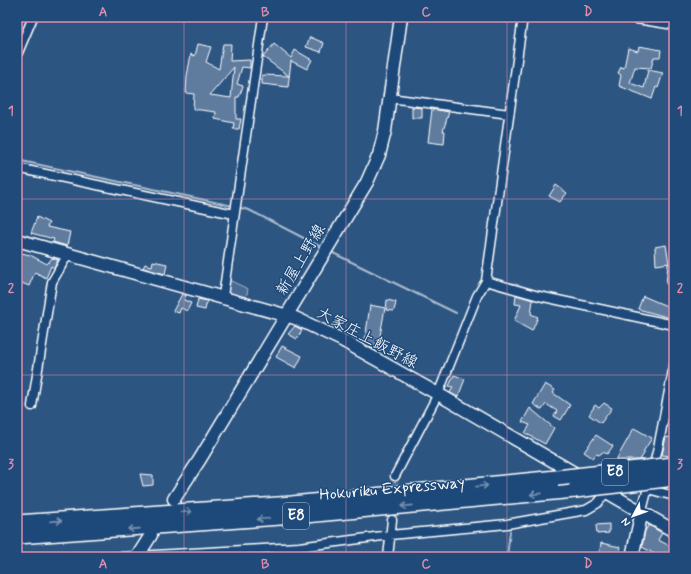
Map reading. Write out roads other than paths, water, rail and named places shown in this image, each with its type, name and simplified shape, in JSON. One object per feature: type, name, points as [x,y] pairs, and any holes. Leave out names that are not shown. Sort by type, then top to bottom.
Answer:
[{"type":"highway","name":"Hokuriku Expressway","points":[[17,523],[292,504],[674,465]]},
{"type":"highway","name":"Hokuriku Expressway","points":[[17,536],[286,517],[575,490],[674,478]]},
{"type":"main road","name":"新屋上野線","points":[[174,499],[287,316],[366,182],[379,155],[390,98],[402,17]]},
{"type":"main road","name":"大家庄上飯野線","points":[[17,240],[223,296],[287,316],[340,339],[606,492],[642,511],[674,531]]},
{"type":"main road","points":[[632,557],[642,511]]},
{"type":"main road","points":[[137,556],[151,535]]},
{"type":"street","points":[[17,55],[33,17]]},
{"type":"street","points":[[223,296],[263,17]]},
{"type":"street","points":[[395,476],[438,394],[477,296],[486,281],[523,17]]},
{"type":"street","points":[[624,17],[674,25]]},
{"type":"street","points":[[390,98],[509,114]]},
{"type":"street","points":[[17,168],[234,214]]},
{"type":"street","points":[[32,406],[52,282],[68,254]]},
{"type":"street","points":[[486,281],[539,296],[674,325]]},
{"type":"street","points":[[642,511],[671,398],[674,364]]},
{"type":"street","points":[[648,489],[674,496]]},
{"type":"street","points":[[119,557],[299,547],[390,535],[507,524],[586,510],[598,503],[606,492]]},
{"type":"street","points":[[388,557],[392,520]]},
{"type":"street","points":[[293,557],[299,547]]},
{"type":"waterway","points":[[17,160],[233,206]]},
{"type":"waterway","points":[[237,207],[249,210],[323,248]]},
{"type":"waterway","points":[[331,252],[456,313]]},
{"type":"waterway","points":[[507,557],[510,531]]},
{"type":"tunnel","points":[[392,520],[395,476]]}]
